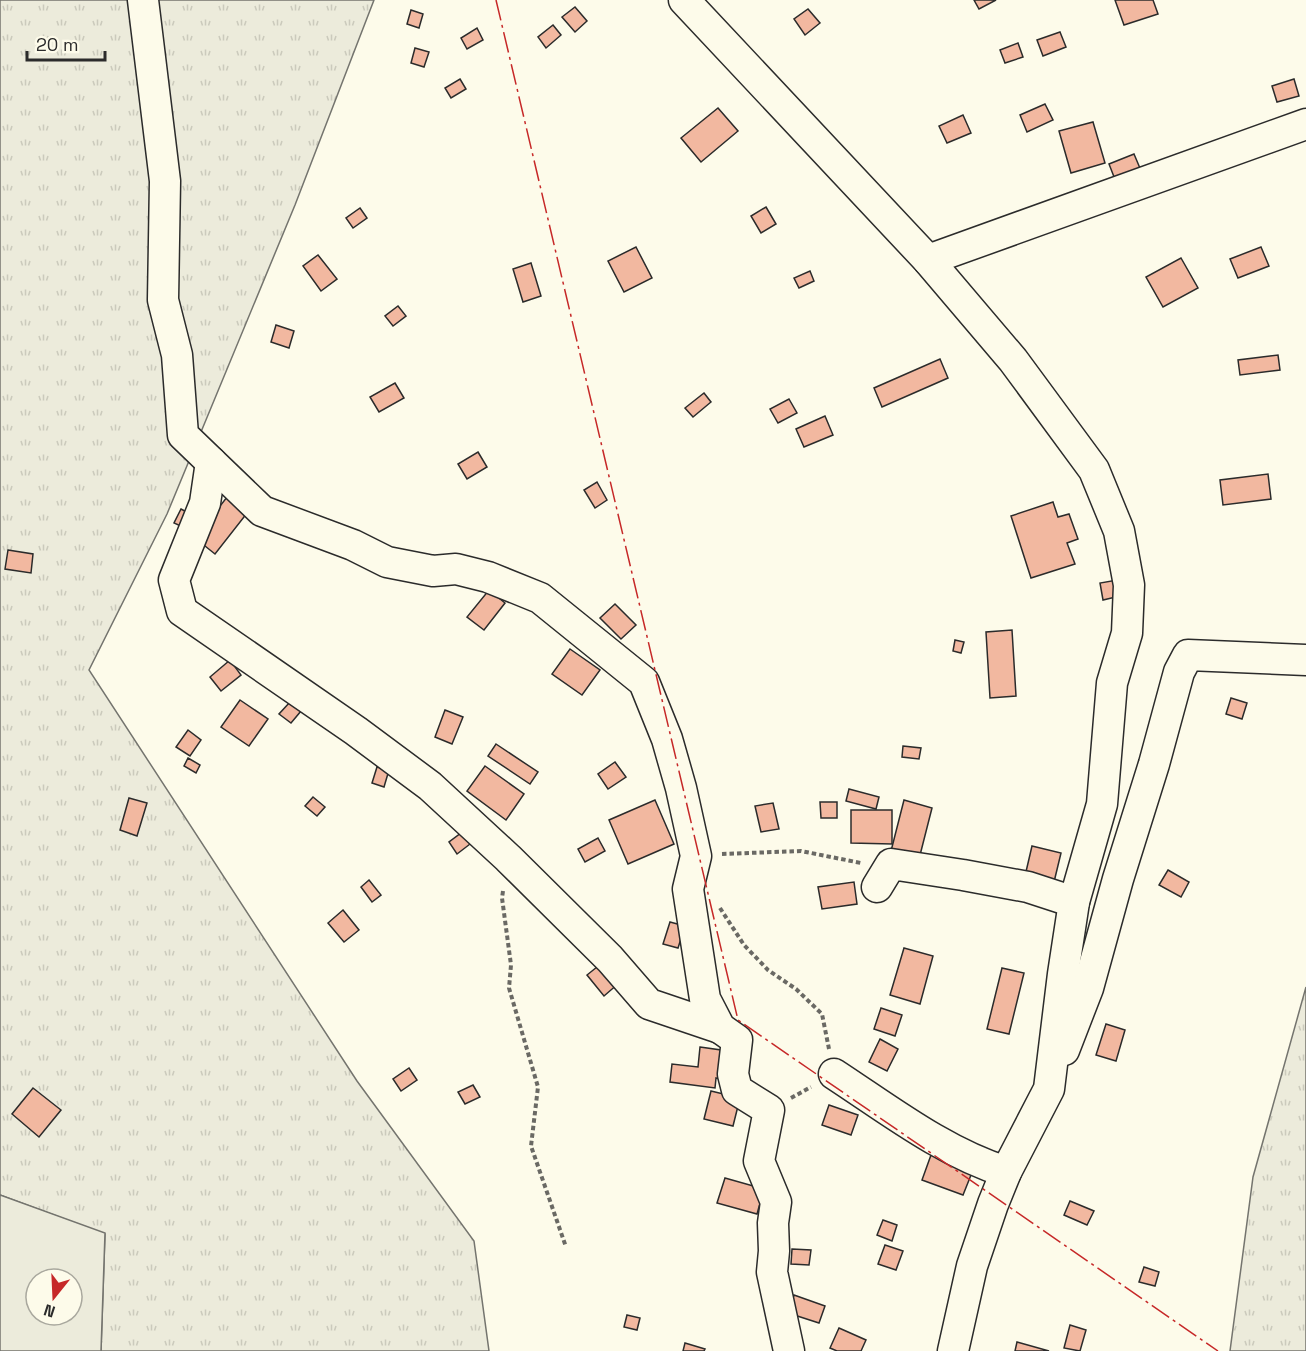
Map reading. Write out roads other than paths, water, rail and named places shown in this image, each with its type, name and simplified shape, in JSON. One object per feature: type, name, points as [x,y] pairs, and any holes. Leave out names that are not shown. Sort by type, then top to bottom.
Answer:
[{"type":"street","points":[[143,0],[165,181],[163,300],[177,355],[183,435],[262,511],[353,545],[387,562],[433,571],[456,569],[488,576],[540,598],[644,682],[668,739],[681,788],[694,866],[688,889],[698,961],[705,999],[720,1028]]},
{"type":"street","points":[[684,0],[928,260],[1013,360],[1094,470],[1119,531],[1129,585],[1126,633],[1112,683],[1102,804],[1074,902],[1049,1089]]},
{"type":"street","points":[[928,260],[1306,124]]},
{"type":"street","points":[[210,462],[205,503],[174,579],[182,611],[356,730],[430,786],[508,858],[610,959],[649,1004],[720,1028],[737,1040],[733,1074],[737,1090],[769,1110],[759,1161],[776,1202],[772,1272],[789,1351]]},
{"type":"street","points":[[953,1351],[972,1266],[1006,1172],[1049,1089],[1088,988],[1179,672],[1188,655],[1306,660]]},
{"type":"street","points":[[884,876],[963,874],[1028,887],[1074,902]]},
{"type":"street","points":[[834,1074],[947,1147],[980,1164],[1006,1172]]}]
